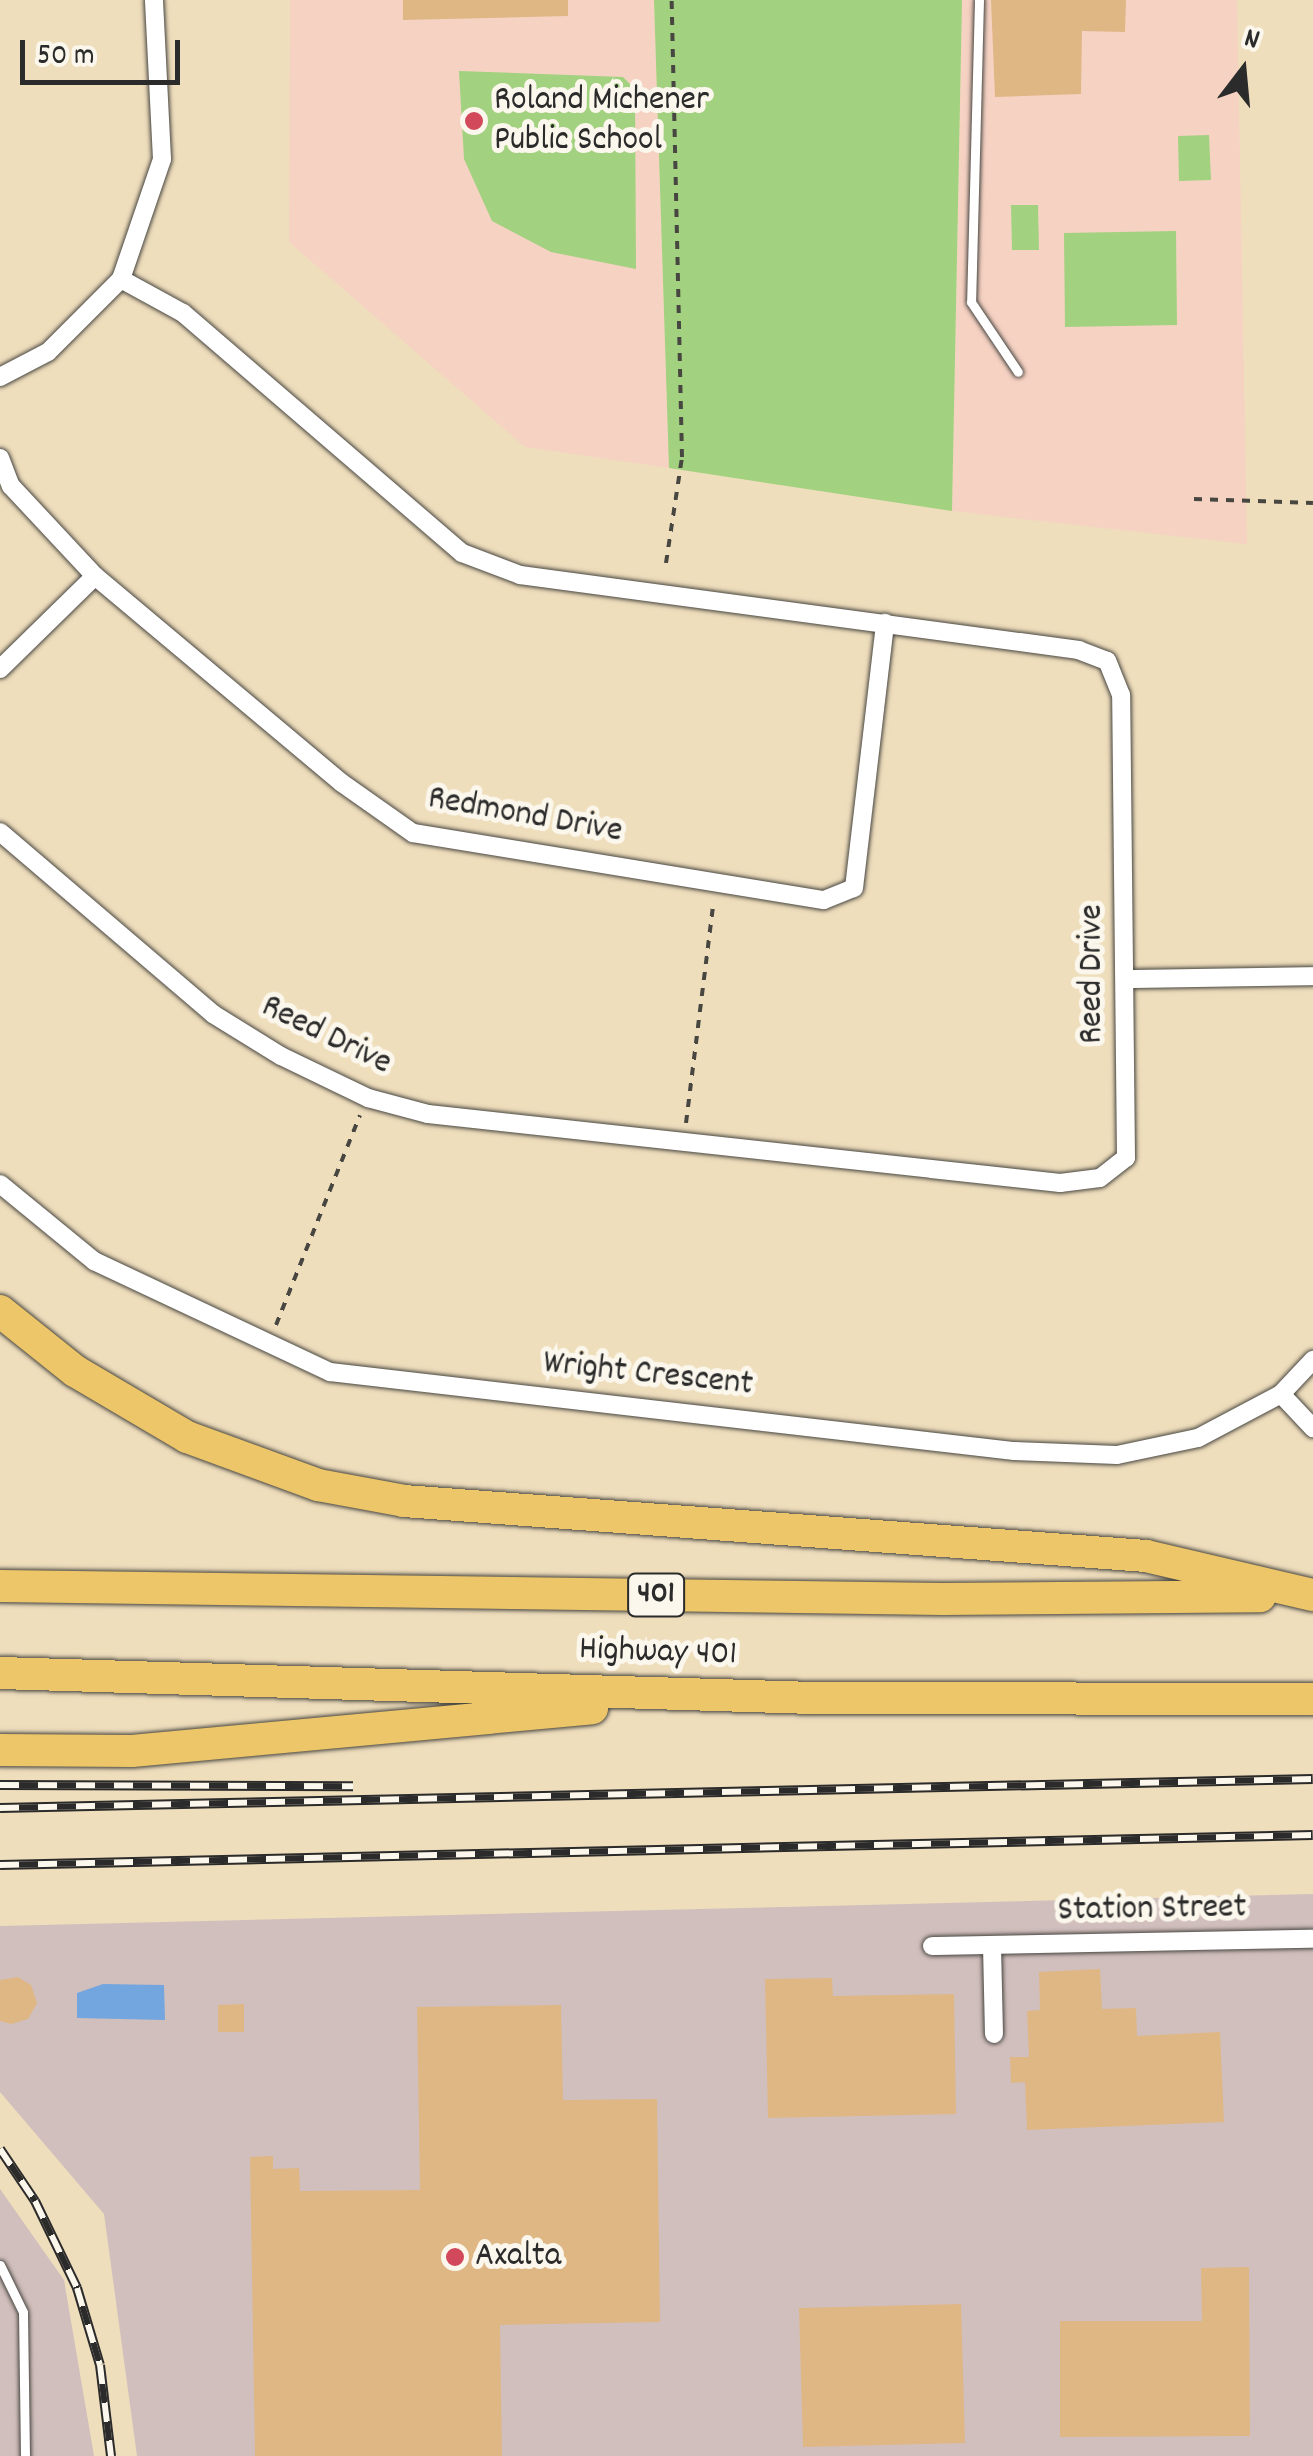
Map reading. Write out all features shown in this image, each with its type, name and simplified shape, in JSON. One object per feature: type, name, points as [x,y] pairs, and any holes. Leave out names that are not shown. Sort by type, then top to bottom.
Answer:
[{"type":"highway","points":[[0,1311],[75,1372],[188,1437],[318,1485],[404,1501],[1146,1556],[1312,1595]]},
{"type":"highway","name":"Highway 401","points":[[0,1586],[942,1599],[1312,1595]]},
{"type":"highway","name":"Highway 401","points":[[0,1673],[812,1698],[1313,1699]]},
{"type":"highway","points":[[0,1750],[132,1752],[590,1708],[812,1698]]},
{"type":"street","points":[[0,377],[48,352],[121,278],[162,159],[154,0]]},
{"type":"street","name":"Reed Drive","points":[[0,832],[213,1014],[282,1056],[368,1098],[428,1114],[1060,1182],[1100,1178],[1126,1158],[1121,695],[1108,662],[1078,650],[520,576],[462,553],[183,313],[121,278]]},
{"type":"street","name":"Redmond Drive","points":[[0,458],[11,486],[95,576],[342,783],[413,833],[824,900],[854,888],[885,622]]},
{"type":"street","points":[[0,669],[95,576]]},
{"type":"street","points":[[1127,979],[1313,976]]},
{"type":"street","name":"Wright Crescent","points":[[0,1184],[94,1261],[330,1372],[1014,1451],[1117,1456],[1198,1438],[1281,1394],[1313,1360]]},
{"type":"street","points":[[1281,1394],[1313,1428]]},
{"type":"street","name":"Station Street","points":[[932,1946],[1313,1939]]},
{"type":"street","points":[[992,1946],[994,2034]]},
{"type":"lane","points":[[979,0],[970,302],[1018,372]]},
{"type":"lane","points":[[0,2264],[23,2312],[25,2456]]},
{"type":"path","points":[[666,563],[682,457],[672,0]]},
{"type":"path","points":[[1194,500],[1313,503]]},
{"type":"path","points":[[684,1142],[713,904]]},
{"type":"path","points":[[271,1343],[368,1098]]},
{"type":"shaded area","name":"Roland Michener Public School","points":[[290,0],[654,0],[669,468],[525,447],[289,242]]},
{"type":"shaded area","points":[[962,0],[1237,0],[1247,544],[952,511]]},
{"type":"shaded area","points":[[1313,1894],[1313,2456],[137,2456],[104,2214],[0,2092],[0,1926]]},
{"type":"shaded area","points":[[0,2189],[64,2280],[94,2456],[0,2456]]},
{"type":"green space","points":[[654,0],[962,0],[952,511],[669,468]]},
{"type":"green space","points":[[459,71],[623,77],[635,89],[636,269],[551,252],[492,221],[464,159]]},
{"type":"green space","points":[[1209,135],[1211,180],[1179,181],[1178,136]]},
{"type":"green space","points":[[1011,205],[1038,205],[1039,250],[1012,250]]},
{"type":"green space","points":[[1176,231],[1177,325],[1065,327],[1064,233]]},
{"type":"water","points":[[103,1984],[164,1985],[165,2020],[77,2018],[77,1993]]},
{"type":"building","points":[[403,0],[568,0],[568,16],[403,20]]},
{"type":"building","points":[[991,0],[1126,0],[1125,32],[1082,31],[1081,94],[995,97]]},
{"type":"building","points":[[1100,1969],[1102,2009],[1136,2008],[1137,2036],[1220,2032],[1224,2122],[1027,2130],[1025,2082],[1011,2083],[1010,2057],[1029,2057],[1027,2011],[1040,2010],[1039,1972]]},
{"type":"building","points":[[18,1977],[31,1985],[37,2003],[28,2019],[11,2024],[0,2021],[0,1980]]},
{"type":"building","points":[[832,1978],[833,1996],[954,1994],[956,2114],[768,2118],[765,1979]]},
{"type":"building","points":[[244,2004],[244,2032],[218,2032],[218,2005]]},
{"type":"building","name":"Axalta","points":[[561,2005],[563,2100],[657,2099],[660,2322],[500,2325],[502,2456],[255,2456],[250,2157],[273,2156],[273,2169],[299,2168],[300,2191],[420,2190],[417,2007]]},
{"type":"building","points":[[1249,2267],[1250,2436],[1060,2437],[1060,2321],[1202,2321],[1201,2268]]},
{"type":"building","points":[[961,2304],[965,2443],[803,2447],[799,2308]]},
{"type":"railway","points":[[0,1808],[1313,1779]]},
{"type":"railway","points":[[0,1785],[353,1786]]},
{"type":"railway","points":[[0,1865],[1313,1835]]},
{"type":"railway","points":[[0,2149],[35,2201],[77,2288],[100,2365],[111,2456]]},
{"type":"place","name":"Roland Michener Public School","points":[[474,121]]},
{"type":"place","name":"Axalta","points":[[455,2257]]}]
